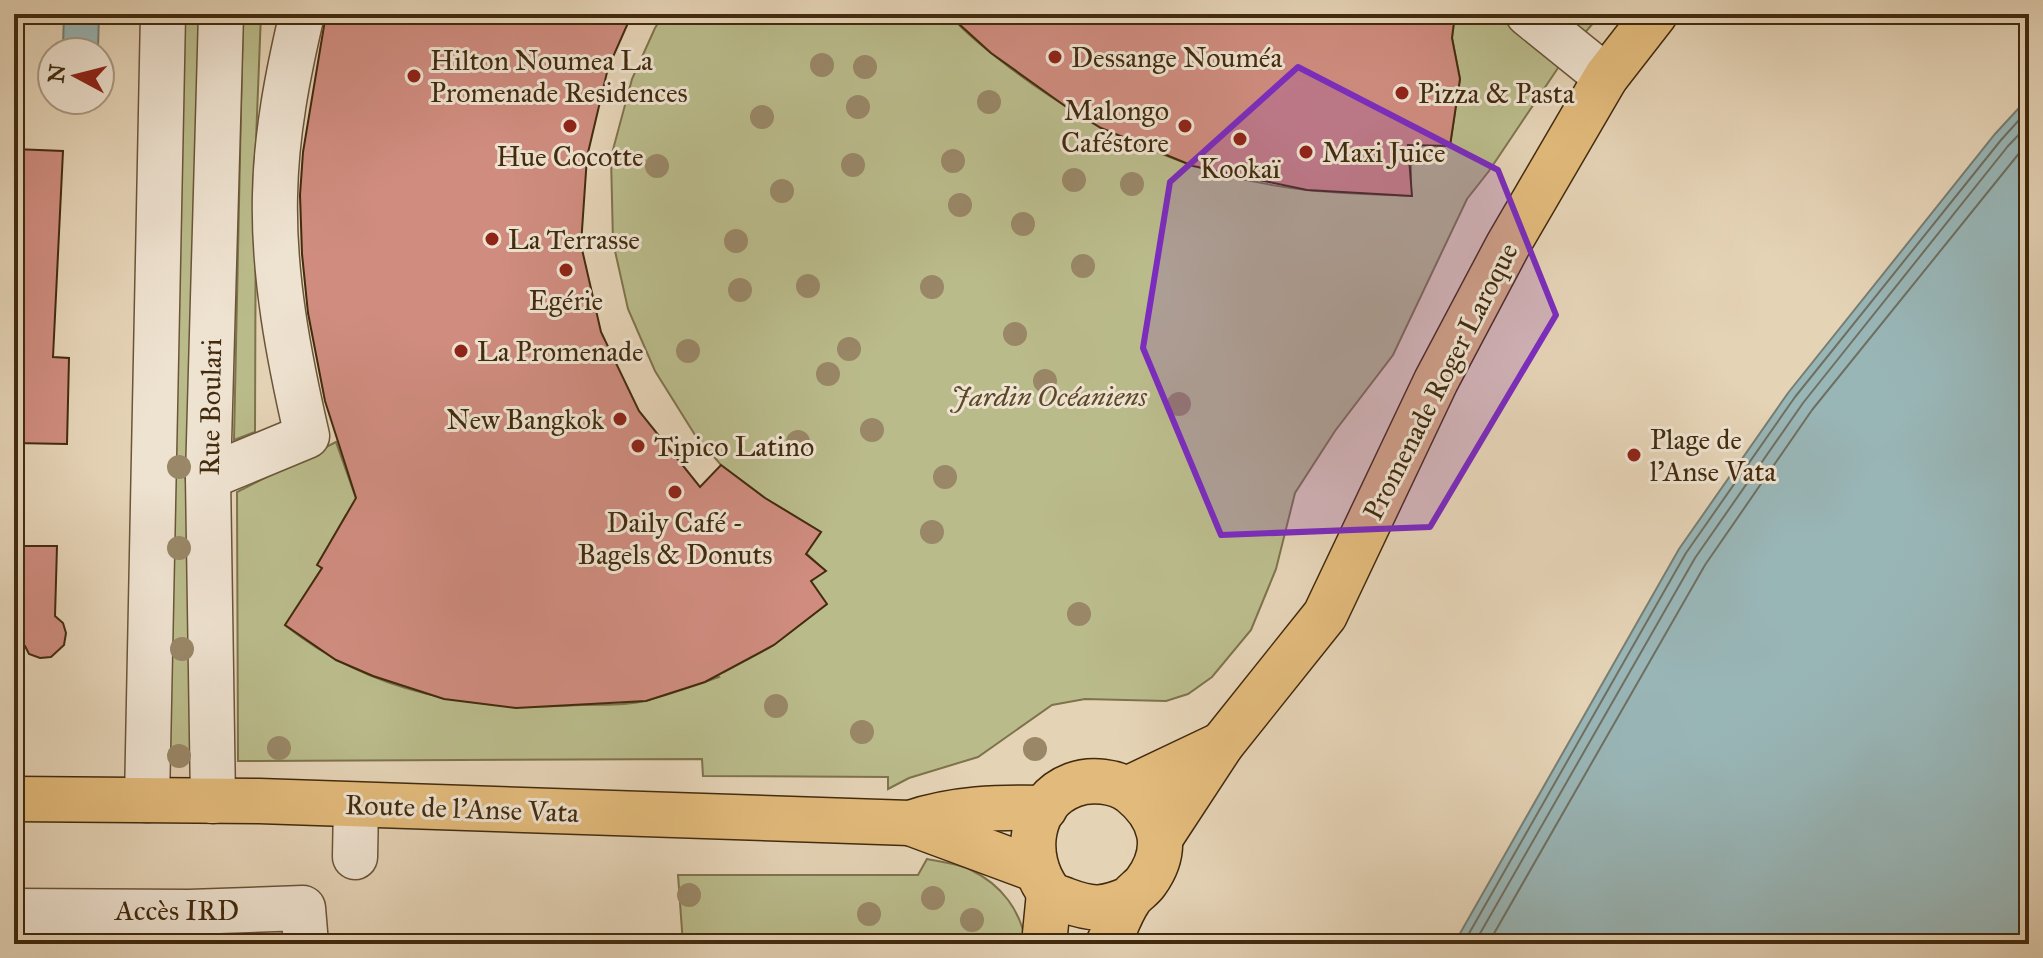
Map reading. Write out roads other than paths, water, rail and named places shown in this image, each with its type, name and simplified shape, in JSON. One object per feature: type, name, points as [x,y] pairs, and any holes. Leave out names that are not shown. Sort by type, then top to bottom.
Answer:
[{"type":"main road","name":"Promenade Roger Laroque","points":[[1161,837],[1222,744],[1325,615],[1436,381],[1508,245],[1606,77],[1655,14]]},
{"type":"main road","name":"Promenade Roger Laroque","points":[[1127,789],[1222,744]]},
{"type":"main road","points":[[1044,944],[1043,881],[1032,849],[1035,828],[1045,808],[1057,794],[1082,783],[1110,783],[1127,789],[1144,803],[1161,837],[1159,857],[1146,882],[1129,899],[1108,944]]},
{"type":"main road","name":"Route de l'Anse Vata","points":[[14,799],[213,801],[910,823],[938,813],[987,807],[1045,808]]},
{"type":"main road","name":"Route de l'Anse Vata","points":[[910,823],[1043,881]]},
{"type":"main road","points":[[1043,881],[1087,908],[1109,907],[1129,899]]},
{"type":"street","name":"Rue Boulari","points":[[147,800],[163,14]]},
{"type":"street","name":"Rue Boulari","points":[[213,801],[208,477],[221,14]]},
{"type":"street","points":[[208,477],[307,436],[284,311],[275,195],[279,141],[302,14]]},
{"type":"street","points":[[1528,14],[1606,77]]},
{"type":"street","points":[[355,857],[356,805]]},
{"type":"street","name":"Accès IRD","points":[[14,911],[189,912],[303,908],[306,944]]},
{"type":"water","points":[[64,14],[99,14],[98,36],[63,36]]},
{"type":"water","points":[[2029,97],[2029,944],[1454,944],[1679,549],[1788,393],[1995,134]]},
{"type":"place","name":"Dessange Nouméa","points":[[1055,57]]},
{"type":"place","name":"Hilton Noumea La Promenade Residences","points":[[414,76]]},
{"type":"place","name":"Pizza & Pasta","points":[[1402,93]]},
{"type":"place","name":"Hue Cocotte","points":[[570,126]]},
{"type":"place","name":"Malongo Caféstore","points":[[1185,126]]},
{"type":"place","name":"Kookaï","points":[[1240,139]]},
{"type":"place","name":"Maxi Juice","points":[[1306,152]]},
{"type":"place","name":"La Terrasse","points":[[492,239]]},
{"type":"place","name":"Egérie","points":[[566,270]]},
{"type":"place","name":"La Promenade","points":[[461,351]]},
{"type":"place","name":"New Bangkok","points":[[620,419]]},
{"type":"place","name":"Tipico Latino","points":[[638,446]]},
{"type":"place","name":"Plage de l'Anse Vata","points":[[1634,455]]},
{"type":"place","name":"Daily Café - Bagels & Donuts","points":[[675,492]]},
{"type":"park label","name":"Jardin Océaniens","points":[[1049,396]]}]
